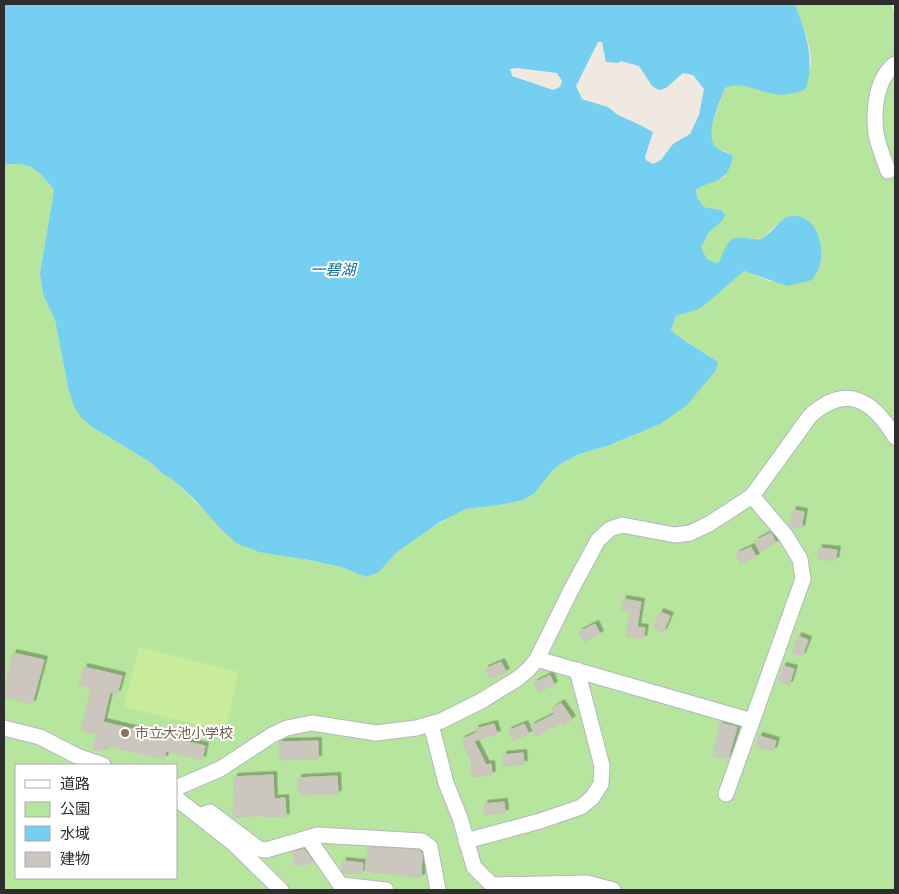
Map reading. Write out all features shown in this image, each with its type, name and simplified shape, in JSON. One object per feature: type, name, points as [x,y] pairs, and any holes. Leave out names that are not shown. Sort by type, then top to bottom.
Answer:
[{"type":"street","points":[[888,171],[877,135],[875,114],[880,85],[889,68],[895,64]]},
{"type":"street","points":[[178,787],[220,769],[272,735],[287,728],[312,723],[376,733],[441,722],[481,701],[517,679],[537,659],[598,540],[610,529],[622,525],[675,535],[690,533],[709,524],[752,496],[810,416],[830,401],[844,397],[852,398],[872,408],[888,425],[895,438]]},
{"type":"street","points":[[726,794],[803,579],[800,559],[786,536],[752,496]]},
{"type":"street","points":[[537,659],[752,721]]},
{"type":"street","points":[[466,841],[581,807],[592,798],[601,784],[602,766],[577,670]]},
{"type":"street","points":[[431,724],[446,783],[460,818],[474,867],[492,884],[587,883],[613,890]]},
{"type":"street","points":[[4,728],[40,737],[77,756],[100,764]]},
{"type":"street","points":[[178,800],[233,843],[280,890]]},
{"type":"street","points":[[200,816],[210,812],[259,849],[266,850],[318,835],[422,841],[430,847],[438,890]]},
{"type":"street","points":[[308,838],[342,888],[386,890]]},
{"type":"green space","points":[[795,4],[892,4],[895,19],[895,890],[4,890],[4,165],[21,164],[34,168],[54,190],[40,273],[43,294],[55,320],[69,392],[92,427],[150,462],[164,475],[172,479],[206,512],[298,558],[341,567],[366,577],[379,572],[396,553],[450,517],[449,515],[453,516],[465,509],[523,500],[535,493],[551,472],[560,464],[580,454],[611,445],[659,424],[693,396],[716,370],[718,362],[671,330],[676,316],[699,309],[744,271],[772,282],[807,219],[793,216],[777,224],[763,238],[738,237],[730,241],[719,262],[716,263],[707,259],[701,247],[709,232],[721,222],[721,210],[704,207],[697,197],[696,190],[725,177],[729,153],[717,149],[711,139],[711,133],[725,88],[744,85],[775,94],[810,70],[811,54]]},
{"type":"green space","points":[[139,647],[239,672],[225,731],[124,707]]},
{"type":"water","name":"一碧湖","points":[[4,4],[795,4],[808,46],[810,67],[806,89],[795,93],[779,95],[737,85],[725,88],[716,111],[712,137],[718,149],[733,156],[731,165],[728,172],[720,179],[696,190],[697,197],[704,207],[721,210],[725,215],[721,222],[709,232],[701,247],[707,259],[716,263],[719,262],[730,241],[734,238],[763,238],[785,219],[794,216],[802,217],[814,227],[820,243],[821,260],[812,280],[787,286],[744,271],[699,309],[676,316],[671,330],[718,362],[716,370],[687,405],[660,424],[610,445],[580,454],[560,464],[551,472],[535,493],[523,500],[465,509],[450,516],[396,553],[379,572],[366,577],[341,567],[259,552],[236,543],[172,479],[164,475],[150,462],[92,427],[81,417],[75,408],[69,392],[55,320],[43,294],[40,273],[54,190],[44,177],[33,168],[21,164],[4,165]],"holes":[[[598,42],[602,42],[606,62],[618,63],[621,61],[639,66],[652,86],[659,90],[666,88],[683,73],[693,75],[704,89],[699,115],[690,134],[673,144],[661,160],[653,164],[646,160],[645,157],[653,132],[618,115],[608,107],[582,99],[576,86]],[[517,68],[557,73],[562,81],[560,87],[553,90],[512,76],[510,69]]]},
{"type":"building","points":[[793,510],[804,512],[801,529],[790,526]]},
{"type":"building","points":[[771,533],[776,543],[760,551],[755,541]]},
{"type":"building","points":[[751,547],[756,557],[740,564],[736,554]]},
{"type":"building","points":[[819,548],[837,550],[835,561],[818,559]]},
{"type":"building","points":[[623,599],[641,602],[637,627],[645,628],[643,639],[626,636],[630,611],[622,610]]},
{"type":"building","points":[[660,612],[670,616],[663,632],[653,628]]},
{"type":"building","points":[[595,624],[600,634],[584,642],[579,632]]},
{"type":"building","points":[[798,636],[808,640],[802,656],[792,653]]},
{"type":"building","points":[[13,653],[44,660],[32,704],[4,697]]},
{"type":"building","points":[[501,662],[506,672],[490,679],[485,669]]},
{"type":"building","points":[[783,666],[794,669],[789,685],[778,682]]},
{"type":"building","points":[[84,667],[122,676],[117,694],[110,692],[103,722],[205,746],[202,760],[166,751],[164,759],[107,746],[104,751],[93,749],[97,734],[81,730],[91,688],[79,685]]},
{"type":"building","points":[[550,675],[554,685],[539,692],[534,683]]},
{"type":"building","points":[[561,703],[572,719],[563,726],[561,723],[536,736],[531,726],[555,714],[552,709]]},
{"type":"building","points":[[720,723],[737,727],[728,759],[713,756]]},
{"type":"building","points":[[494,724],[497,734],[474,741],[486,765],[491,764],[492,775],[472,777],[471,760],[461,740],[476,733],[475,729]]},
{"type":"building","points":[[524,724],[529,734],[513,741],[508,731]]},
{"type":"building","points":[[759,736],[776,741],[773,751],[756,747]]},
{"type":"building","points":[[318,741],[318,759],[280,760],[279,742]]},
{"type":"building","points":[[523,753],[524,764],[504,766],[503,755]]},
{"type":"building","points":[[273,775],[274,799],[285,798],[286,817],[263,817],[263,815],[233,818],[234,777]]},
{"type":"building","points":[[337,776],[338,794],[299,795],[298,778]]},
{"type":"building","points":[[504,802],[505,813],[485,815],[484,804]]},
{"type":"building","points":[[368,847],[419,850],[422,854],[421,878],[365,871]]},
{"type":"building","points":[[304,849],[314,863],[295,866],[293,852]]},
{"type":"building","points":[[343,861],[363,863],[362,874],[343,873]]},
{"type":"place","name":"市立大池小学校","points":[[125,733]]}]
